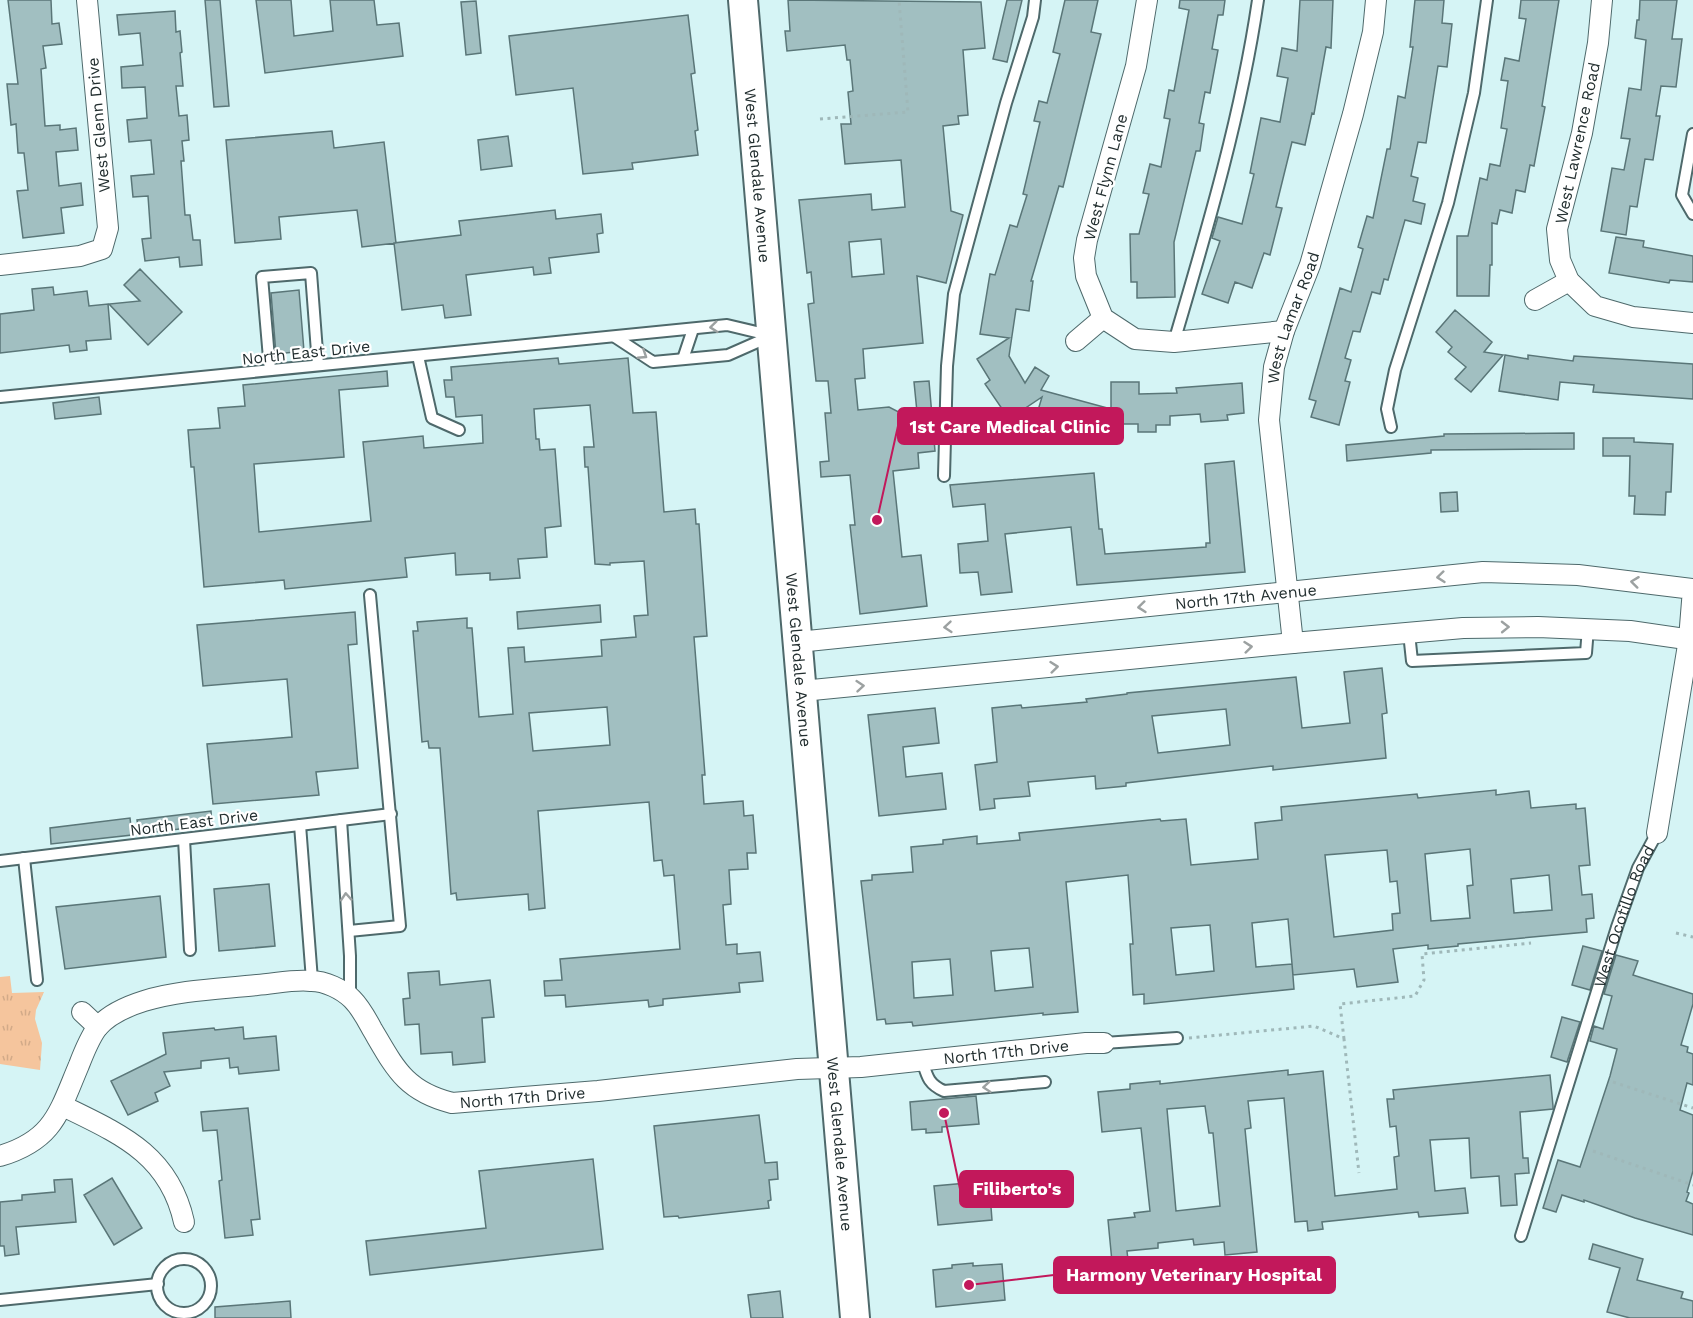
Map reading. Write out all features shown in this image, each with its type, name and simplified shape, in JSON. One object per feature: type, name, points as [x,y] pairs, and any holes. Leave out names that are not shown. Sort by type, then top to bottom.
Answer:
[{"type":"main road","name":"West Glendale Avenue","points":[[743,0],[855,1318]]},
{"type":"street","name":"West Glenn Drive","points":[[0,265],[80,256],[102,249],[108,228],[87,0]]},
{"type":"street","name":"West Flynn Lane","points":[[1103,318],[1086,276],[1084,258],[1087,240],[1136,66],[1147,0]]},
{"type":"street","name":"West Lamar Road","points":[[1293,643],[1269,420],[1274,367],[1284,331],[1310,265],[1353,114],[1373,32],[1376,0]]},
{"type":"street","name":"West Lawrence Road","points":[[1569,281],[1560,260],[1557,229],[1582,133],[1598,43],[1602,0]]},
{"type":"street","points":[[1535,300],[1569,281],[1595,306],[1633,317],[1693,323]]},
{"type":"street","points":[[1076,341],[1103,318],[1135,339],[1174,342],[1284,331]]},
{"type":"street","name":"North 17th Avenue","points":[[798,642],[1483,572],[1578,575],[1693,589]]},
{"type":"street","name":"West Ocotillo Road","points":[[1657,833],[1691,640],[1693,589]]},
{"type":"street","points":[[802,691],[1463,628],[1538,627],[1630,630],[1691,640]]},
{"type":"street","name":"North 17th Drive","points":[[0,1156],[16,1151],[37,1139],[54,1122],[63,1106],[86,1046],[98,1027],[122,1010],[164,995],[312,981],[332,986],[350,997],[362,1010],[391,1062],[403,1077],[432,1098],[452,1103],[598,1091],[797,1069],[834,1068],[1104,1043]]},
{"type":"street","points":[[82,1012],[98,1027]]},
{"type":"street","points":[[63,1106],[118,1133],[138,1146],[157,1163],[170,1181],[184,1222]]},
{"type":"lane","points":[[944,476],[947,366],[954,294],[1006,103],[1033,17],[1035,0]]},
{"type":"lane","points":[[1174,342],[1218,188],[1252,40],[1258,0]]},
{"type":"lane","points":[[1391,427],[1387,409],[1395,370],[1448,203],[1474,93],[1487,0]]},
{"type":"lane","points":[[1693,134],[1682,195],[1693,214]]},
{"type":"lane","points":[[270,370],[262,277],[310,273],[318,365]]},
{"type":"lane","name":"North East Drive","points":[[0,397],[727,325],[771,336]]},
{"type":"lane","points":[[683,359],[693,329]]},
{"type":"lane","points":[[615,337],[653,362],[728,355],[771,336]]},
{"type":"lane","points":[[418,356],[432,418],[459,430]]},
{"type":"lane","points":[[349,931],[400,926],[370,595]]},
{"type":"lane","points":[[1409,633],[1412,661],[1586,653],[1588,628]]},
{"type":"lane","name":"North East Drive","points":[[0,861],[391,814]]},
{"type":"lane","points":[[341,820],[349,931],[350,997]]},
{"type":"lane","points":[[300,825],[312,981]]},
{"type":"lane","name":"West Ocotillo Road","points":[[1521,1236],[1617,927],[1638,868],[1657,833]]},
{"type":"lane","points":[[184,839],[190,950]]},
{"type":"lane","points":[[24,858],[37,980]]},
{"type":"lane","points":[[1104,1043],[1179,1038]]},
{"type":"lane","points":[[922,1060],[928,1081],[944,1091],[1045,1082]]},
{"type":"lane","points":[[186,1259],[205,1268],[210,1277],[211,1287],[208,1298],[202,1306],[193,1311],[183,1312],[172,1310],[164,1303],[159,1294],[158,1284],[160,1274],[167,1265],[176,1260],[186,1259]]},
{"type":"lane","points":[[0,1300],[158,1284]]},
{"type":"path","points":[[820,119],[908,112],[899,0]]},
{"type":"path","points":[[1676,933],[1693,937]]},
{"type":"path","points":[[1359,1173],[1340,1004],[1415,996],[1424,980],[1422,954],[1531,943]]},
{"type":"path","points":[[1179,1038],[1314,1026],[1344,1039]]},
{"type":"path","points":[[1613,1082],[1693,1107]]},
{"type":"path","points":[[1593,1151],[1693,1185]]},
{"type":"green space","points":[[10,976],[12,993],[44,992],[36,1010],[35,1019],[42,1043],[40,1070],[0,1064],[0,977]]},
{"type":"building","points":[[8,0],[51,0],[52,24],[59,23],[62,44],[43,46],[46,68],[41,69],[45,126],[60,125],[60,130],[76,128],[78,150],[56,152],[59,186],[81,183],[83,205],[61,208],[64,233],[23,238],[17,191],[28,190],[24,153],[18,153],[16,124],[11,125],[7,84],[18,84]]},
{"type":"building","points":[[205,0],[220,0],[229,106],[214,107]]},
{"type":"building","points":[[256,0],[291,0],[294,36],[333,31],[330,0],[374,0],[377,25],[399,23],[403,56],[265,73]]},
{"type":"building","points":[[788,0],[981,2],[985,48],[963,50],[968,115],[958,116],[959,124],[943,126],[951,211],[963,215],[946,283],[917,276],[923,343],[863,349],[865,378],[855,379],[858,410],[889,407],[918,422],[914,382],[929,381],[935,451],[918,453],[919,468],[893,471],[902,557],[921,555],[927,606],[860,614],[850,525],[855,525],[850,475],[821,477],[820,462],[829,461],[825,413],[831,413],[828,381],[816,381],[808,304],[814,303],[811,272],[807,273],[799,200],[871,194],[872,210],[905,207],[901,160],[845,164],[841,124],[851,124],[848,92],[853,91],[850,60],[847,60],[845,45],[787,51],[785,31],[790,31]],"holes":[[[881,239],[884,274],[852,277],[849,242]]]},
{"type":"building","points":[[1007,0],[1022,0],[1007,62],[993,59]]},
{"type":"building","points":[[1065,0],[1098,0],[1091,32],[1101,34],[1063,187],[1059,186],[1031,281],[1033,281],[1029,311],[1016,309],[1009,356],[1025,383],[1035,367],[1049,376],[1041,390],[1111,409],[1111,382],[1139,382],[1139,394],[1177,393],[1176,388],[1242,383],[1244,413],[1227,415],[1228,420],[1201,422],[1200,414],[1170,416],[1170,425],[1156,425],[1156,432],[1138,432],[1138,424],[1098,424],[1095,437],[1060,427],[1058,433],[1033,427],[1042,397],[1009,419],[985,384],[990,380],[977,359],[1009,338],[980,334],[990,274],[995,275],[1010,225],[1017,227],[1027,195],[1023,194],[1040,122],[1034,121],[1039,101],[1047,103],[1060,54],[1053,52]]},
{"type":"building","points":[[1180,0],[1225,0],[1223,15],[1218,15],[1212,49],[1218,50],[1210,93],[1205,92],[1199,123],[1204,124],[1200,151],[1196,151],[1174,242],[1175,297],[1137,298],[1137,282],[1131,282],[1130,234],[1139,234],[1149,194],[1143,193],[1150,164],[1161,167],[1170,119],[1164,118],[1169,90],[1174,91],[1189,10],[1179,8]]},
{"type":"building","points":[[1300,0],[1333,0],[1331,48],[1326,47],[1314,114],[1312,113],[1305,145],[1292,142],[1276,207],[1282,208],[1270,255],[1264,253],[1252,288],[1235,282],[1228,303],[1202,294],[1220,241],[1212,238],[1218,217],[1242,224],[1254,174],[1250,173],[1261,118],[1280,122],[1288,78],[1277,76],[1282,48],[1297,51]]},
{"type":"building","points":[[1415,0],[1444,0],[1442,23],[1452,24],[1447,67],[1438,66],[1426,143],[1418,142],[1411,176],[1418,178],[1413,201],[1425,204],[1421,224],[1405,220],[1388,280],[1384,279],[1380,294],[1372,292],[1360,332],[1353,331],[1345,358],[1351,360],[1345,381],[1350,382],[1339,425],[1311,417],[1316,401],[1309,399],[1340,288],[1351,292],[1363,249],[1358,247],[1367,216],[1373,218],[1387,149],[1390,149],[1398,96],[1405,98],[1413,47],[1410,47]]},
{"type":"building","points":[[1521,0],[1559,0],[1542,106],[1545,107],[1534,166],[1530,165],[1525,192],[1516,190],[1512,213],[1500,210],[1497,224],[1492,223],[1489,296],[1457,296],[1457,236],[1468,236],[1480,178],[1487,180],[1490,164],[1500,166],[1507,129],[1501,128],[1508,81],[1501,80],[1505,58],[1519,61],[1526,19],[1519,18]]},
{"type":"building","points":[[1640,0],[1677,0],[1672,39],[1682,39],[1676,87],[1661,86],[1656,116],[1660,116],[1653,160],[1645,159],[1637,207],[1630,206],[1626,235],[1601,231],[1612,168],[1624,170],[1630,139],[1621,138],[1629,88],[1641,90],[1646,40],[1635,38]]},
{"type":"building","points":[[476,1],[481,53],[466,55],[461,2]]},
{"type":"building","points":[[175,11],[176,32],[180,31],[182,52],[180,53],[183,86],[176,86],[179,116],[187,115],[189,140],[182,141],[184,161],[181,161],[185,215],[190,215],[193,240],[200,240],[202,265],[180,267],[179,257],[145,261],[142,239],[151,238],[148,196],[133,197],[131,176],[154,174],[151,140],[129,142],[127,120],[147,118],[145,87],[122,88],[121,67],[143,65],[140,33],[119,35],[117,15]]},
{"type":"building","points":[[688,15],[695,73],[691,74],[698,130],[695,131],[698,155],[632,163],[633,169],[583,174],[573,88],[516,95],[509,36]]},
{"type":"building","points":[[332,131],[334,148],[384,142],[396,243],[362,247],[357,210],[279,217],[281,239],[235,243],[226,140]]},
{"type":"building","points":[[508,136],[512,166],[481,170],[478,140]]},
{"type":"building","points":[[555,210],[556,219],[601,214],[603,233],[597,234],[599,252],[549,258],[551,273],[534,275],[533,267],[466,275],[471,315],[445,318],[443,305],[402,310],[394,243],[461,235],[459,221]]},
{"type":"building","points":[[1616,237],[1644,241],[1643,247],[1693,256],[1693,282],[1670,280],[1669,283],[1609,273]]},
{"type":"building","points":[[140,269],[182,312],[148,345],[109,304],[140,301],[124,285]]},
{"type":"building","points":[[53,287],[54,295],[87,291],[89,306],[108,304],[111,339],[86,341],[87,350],[70,352],[69,345],[0,353],[0,314],[34,310],[32,289]]},
{"type":"building","points":[[299,290],[304,351],[276,354],[271,293]]},
{"type":"building","points":[[1455,310],[1492,342],[1484,352],[1503,355],[1471,392],[1455,379],[1466,367],[1448,352],[1452,347],[1436,332]]},
{"type":"building","points":[[1505,355],[1528,359],[1528,355],[1573,361],[1574,356],[1693,364],[1693,399],[1593,392],[1594,385],[1560,382],[1558,400],[1499,391]]},
{"type":"building","points":[[558,358],[559,364],[628,358],[633,413],[656,412],[664,512],[695,509],[696,524],[699,524],[707,636],[694,637],[705,775],[702,775],[704,804],[743,801],[744,816],[753,815],[756,853],[747,853],[748,869],[729,870],[731,904],[723,905],[726,945],[737,944],[737,954],[760,952],[763,981],[739,983],[740,992],[663,999],[663,1005],[649,1007],[648,1000],[566,1007],[565,995],[545,996],[544,981],[562,980],[560,959],[680,949],[674,875],[664,876],[662,860],[654,861],[649,802],[538,811],[545,908],[529,910],[528,894],[457,900],[456,893],[451,894],[440,748],[429,748],[428,741],[422,742],[413,631],[418,631],[417,622],[467,618],[467,628],[472,628],[479,717],[513,714],[508,648],[524,647],[525,662],[602,656],[601,640],[636,637],[634,616],[648,615],[644,561],[610,563],[610,565],[595,564],[588,467],[585,467],[584,447],[594,447],[590,405],[534,409],[536,439],[539,439],[540,450],[555,449],[561,526],[545,528],[547,557],[518,559],[520,578],[490,580],[490,573],[456,575],[455,553],[405,558],[407,577],[285,589],[284,580],[204,587],[194,467],[191,467],[188,430],[220,428],[218,408],[245,406],[243,385],[387,371],[388,386],[339,390],[344,457],[254,464],[259,532],[371,521],[363,442],[423,436],[424,448],[483,443],[482,415],[456,417],[454,397],[446,397],[444,380],[452,380],[451,367]],"holes":[[[607,707],[610,745],[533,751],[529,713]]]},
{"type":"building","points":[[99,397],[101,414],[55,419],[53,403]]},
{"type":"building","points":[[1574,433],[1574,449],[1431,450],[1431,453],[1347,461],[1346,445],[1444,436],[1444,434]]},
{"type":"building","points":[[1603,438],[1634,438],[1634,442],[1673,444],[1671,492],[1666,492],[1665,515],[1634,514],[1635,496],[1629,496],[1630,456],[1603,456]]},
{"type":"building","points":[[1234,461],[1245,572],[1077,585],[1071,527],[1005,534],[1012,592],[981,595],[978,572],[960,573],[958,544],[988,541],[985,504],[953,507],[950,485],[1094,473],[1099,529],[1102,529],[1105,554],[1206,547],[1206,543],[1210,543],[1205,464]]},
{"type":"building","points":[[1457,492],[1458,511],[1441,512],[1440,493]]},
{"type":"building","points":[[600,605],[601,622],[518,629],[517,612]]},
{"type":"building","points":[[355,612],[357,644],[348,645],[358,768],[316,772],[319,795],[213,804],[207,744],[292,737],[287,679],[203,686],[197,625]]},
{"type":"building","points":[[1382,668],[1387,713],[1382,714],[1386,758],[1273,770],[1273,766],[1126,783],[1126,786],[1096,789],[1095,776],[1028,782],[1030,796],[994,799],[995,808],[980,810],[975,765],[997,762],[992,708],[1021,705],[1022,708],[1087,702],[1086,699],[1127,693],[1296,677],[1302,728],[1350,723],[1344,672]],"holes":[[[1226,709],[1230,745],[1158,753],[1152,716]]]},
{"type":"building","points":[[935,708],[939,743],[903,747],[906,777],[942,773],[946,809],[879,816],[868,715]]},
{"type":"building","points":[[1496,790],[1496,795],[1529,791],[1531,808],[1576,804],[1576,809],[1585,808],[1590,865],[1579,866],[1582,895],[1592,894],[1594,918],[1586,919],[1587,932],[1428,949],[1428,945],[1393,949],[1398,982],[1357,987],[1354,969],[1293,975],[1288,919],[1252,923],[1256,967],[1292,964],[1294,989],[1144,1004],[1144,994],[1133,995],[1130,944],[1133,944],[1128,875],[1066,882],[1078,1012],[1043,1015],[1043,1013],[913,1026],[912,1022],[886,1024],[885,1019],[877,1020],[861,881],[872,880],[872,875],[913,872],[911,847],[943,844],[943,840],[977,836],[977,844],[1020,840],[1019,833],[1160,819],[1161,821],[1186,819],[1191,865],[1258,859],[1255,823],[1282,820],[1281,807],[1417,794],[1418,798]],"holes":[[[1470,849],[1473,885],[1467,886],[1470,918],[1431,921],[1425,854]],[[1387,850],[1390,882],[1397,881],[1400,913],[1392,914],[1393,930],[1334,937],[1325,855]],[[1549,875],[1552,910],[1514,913],[1511,879]],[[1210,925],[1214,971],[1176,975],[1171,928]],[[1029,948],[1033,987],[995,991],[991,951]],[[950,959],[953,995],[914,998],[912,962]]]},
{"type":"building","points":[[211,811],[212,825],[139,834],[137,820]]},
{"type":"building","points":[[130,818],[132,835],[51,844],[50,828]]},
{"type":"building","points":[[269,884],[275,946],[219,951],[214,889]]},
{"type":"building","points":[[160,896],[166,957],[65,969],[56,907]]},
{"type":"building","points":[[1583,946],[1602,951],[1590,990],[1572,985]]},
{"type":"building","points":[[1616,955],[1638,961],[1633,975],[1693,994],[1693,1004],[1681,1045],[1688,1047],[1687,1052],[1693,1054],[1693,1085],[1687,1083],[1680,1110],[1693,1115],[1693,1171],[1686,1201],[1693,1204],[1693,1235],[1562,1195],[1556,1212],[1543,1208],[1558,1160],[1580,1167],[1610,1076],[1617,1049],[1590,1041],[1594,1026],[1603,1029],[1612,996],[1604,994]]},
{"type":"building","points":[[439,971],[440,985],[490,980],[494,1017],[482,1018],[485,1062],[453,1065],[452,1052],[421,1054],[419,1024],[405,1025],[403,999],[410,998],[408,973]]},
{"type":"building","points":[[1562,1017],[1580,1022],[1567,1062],[1551,1057]]},
{"type":"building","points":[[243,1027],[244,1039],[276,1036],[279,1070],[239,1074],[238,1067],[230,1068],[229,1058],[201,1061],[201,1068],[164,1072],[170,1086],[155,1093],[158,1101],[128,1115],[111,1081],[166,1054],[163,1033]]},
{"type":"building","points":[[1288,1070],[1288,1075],[1323,1071],[1335,1196],[1397,1189],[1394,1157],[1399,1156],[1396,1126],[1390,1127],[1387,1099],[1394,1099],[1393,1090],[1550,1075],[1553,1109],[1520,1112],[1523,1158],[1528,1158],[1529,1173],[1515,1174],[1517,1205],[1501,1206],[1499,1176],[1471,1178],[1469,1138],[1430,1140],[1435,1191],[1465,1188],[1468,1213],[1419,1217],[1418,1212],[1322,1222],[1323,1229],[1308,1231],[1307,1221],[1295,1222],[1284,1098],[1248,1101],[1251,1128],[1245,1129],[1257,1252],[1225,1255],[1224,1242],[1194,1245],[1193,1239],[1158,1243],[1158,1248],[1127,1251],[1128,1260],[1112,1262],[1108,1220],[1135,1217],[1134,1213],[1150,1211],[1141,1128],[1102,1132],[1098,1092],[1130,1089],[1130,1084],[1160,1081],[1160,1084]],"holes":[[[1205,1106],[1209,1133],[1213,1133],[1220,1206],[1176,1211],[1167,1109]]]},
{"type":"building","points":[[976,1096],[979,1124],[942,1127],[942,1132],[926,1133],[926,1129],[912,1130],[910,1102]]},
{"type":"building","points":[[248,1108],[260,1219],[251,1220],[253,1235],[225,1238],[217,1130],[203,1131],[201,1112]]},
{"type":"building","points":[[759,1115],[765,1163],[777,1162],[778,1179],[769,1180],[771,1200],[768,1201],[769,1208],[679,1218],[678,1216],[664,1217],[654,1126]]},
{"type":"building","points":[[593,1159],[603,1249],[370,1275],[366,1241],[486,1228],[479,1171]]},
{"type":"building","points":[[112,1178],[142,1228],[114,1245],[84,1195]]},
{"type":"building","points":[[72,1179],[76,1222],[16,1227],[19,1254],[5,1256],[4,1246],[0,1246],[0,1202],[22,1200],[22,1195],[55,1192],[54,1180]]},
{"type":"building","points":[[989,1181],[992,1220],[938,1225],[934,1186]]},
{"type":"building","points":[[1593,1244],[1643,1259],[1637,1280],[1683,1292],[1681,1298],[1693,1301],[1693,1318],[1630,1318],[1607,1312],[1620,1268],[1589,1259]]},
{"type":"building","points":[[973,1263],[973,1266],[1002,1264],[1005,1300],[936,1307],[933,1270]]},
{"type":"building","points":[[780,1291],[783,1318],[751,1318],[748,1295]]},
{"type":"building","points":[[290,1301],[291,1318],[215,1318],[215,1307]]},
{"type":"place","name":"1st Care Medical Clinic","points":[[877,520]]},
{"type":"place","name":"Filiberto's","points":[[944,1113]]},
{"type":"place","name":"Harmony Veterinary Hospital","points":[[969,1285]]}]
